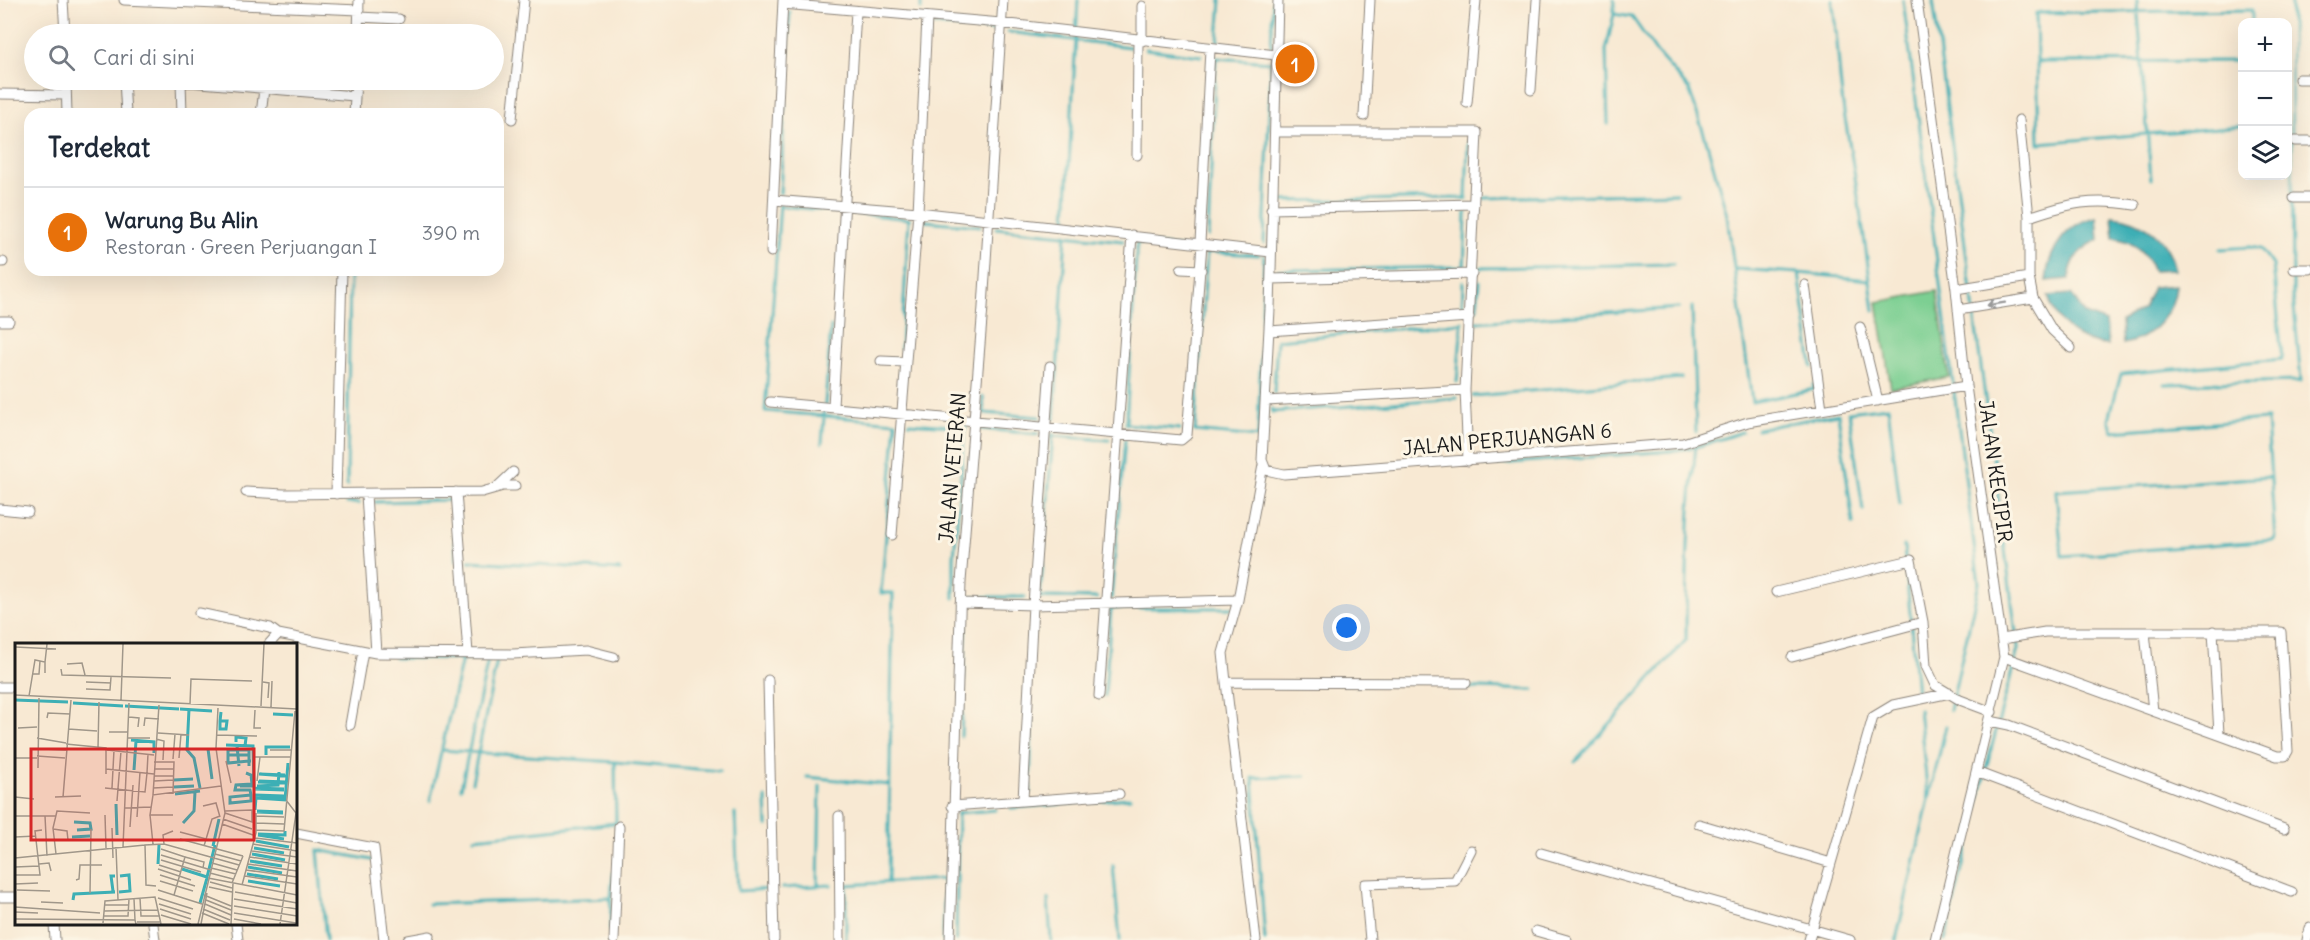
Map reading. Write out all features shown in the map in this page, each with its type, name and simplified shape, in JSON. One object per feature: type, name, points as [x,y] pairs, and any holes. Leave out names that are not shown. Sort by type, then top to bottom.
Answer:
[{"type":"street","points":[[63,0],[64,24]]},
{"type":"street","points":[[124,0],[359,9],[399,19]]},
{"type":"street","points":[[512,118],[524,0]]},
{"type":"street","name":"JALAN VETERAN","points":[[950,940],[952,806],[960,603],[1003,0]]},
{"type":"street","points":[[1256,940],[1223,653],[1238,600],[1264,468],[1278,0]]},
{"type":"street","points":[[1364,116],[1370,0]]},
{"type":"street","points":[[1467,103],[1476,0]]},
{"type":"street","points":[[1532,90],[1538,0]]},
{"type":"street","name":"JALAN KECIPIR","points":[[1917,0],[1956,290],[1962,386],[2007,637],[2008,658],[1935,940]]},
{"type":"street","points":[[771,252],[783,2],[856,11],[1001,23],[1140,41],[1276,55]]},
{"type":"street","points":[[1137,155],[1142,6]]},
{"type":"street","points":[[358,24],[359,9]]},
{"type":"street","points":[[833,406],[856,11]]},
{"type":"street","points":[[892,535],[918,212],[927,17]]},
{"type":"street","points":[[770,402],[1118,432],[1181,440],[1187,435],[1200,270],[1210,49]]},
{"type":"street","points":[[2299,79],[2310,79]]},
{"type":"street","points":[[66,90],[67,108]]},
{"type":"street","points":[[125,90],[126,108]]},
{"type":"street","points":[[181,90],[182,108]]},
{"type":"street","points":[[262,108],[264,90]]},
{"type":"street","points":[[287,90],[356,96]]},
{"type":"street","points":[[355,108],[356,90]]},
{"type":"street","points":[[0,94],[66,95]]},
{"type":"street","points":[[2019,120],[2029,217],[2029,277],[2033,298],[2052,330],[2071,348]]},
{"type":"street","points":[[1275,132],[1477,132],[1465,390],[1468,460]]},
{"type":"street","points":[[2295,141],[2310,141]]},
{"type":"street","points":[[2294,198],[2310,198]]},
{"type":"street","points":[[774,200],[918,212],[1271,252]]},
{"type":"street","points":[[2029,217],[2059,206],[2086,202],[2112,201],[2135,205]]},
{"type":"street","points":[[1271,209],[1474,204]]},
{"type":"street","points":[[1099,696],[1132,236]]},
{"type":"street","points":[[1181,269],[1200,270]]},
{"type":"street","points":[[2294,269],[2310,269]]},
{"type":"street","points":[[1270,279],[1472,274]]},
{"type":"street","points":[[336,494],[342,276]]},
{"type":"street","points":[[1956,290],[2029,277]]},
{"type":"street","points":[[1805,285],[1822,409]]},
{"type":"street","points":[[1958,310],[2033,298]]},
{"type":"street","points":[[1269,331],[1469,317]]},
{"type":"street","points":[[1860,327],[1878,401]]},
{"type":"street","points":[[881,361],[905,362]]},
{"type":"street","points":[[1023,800],[1033,605],[1050,366]]},
{"type":"street","name":"JALAN PERJUANGAN 6","points":[[1264,468],[1284,474],[1683,443],[1748,422],[1962,386]]},
{"type":"street","points":[[1266,401],[1465,390]]},
{"type":"street","points":[[495,490],[513,472]]},
{"type":"street","points":[[246,492],[336,494],[456,492],[495,490],[503,486],[515,486]]},
{"type":"street","points":[[456,492],[468,653]]},
{"type":"street","points":[[366,494],[376,653]]},
{"type":"street","points":[[0,509],[28,512]]},
{"type":"street","points":[[1776,592],[1911,560],[1923,622],[1926,666],[1935,685],[2009,725],[2284,829]]},
{"type":"street","points":[[960,603],[1033,605],[1238,600]]},
{"type":"street","points":[[199,613],[270,628],[278,634],[376,653],[513,654],[586,650],[614,657]]},
{"type":"street","points":[[1792,657],[1923,622]]},
{"type":"street","points":[[2212,631],[2220,734]]},
{"type":"street","points":[[2007,637],[2045,632],[2281,632],[2288,751],[2285,756],[2277,756],[2008,658]]},
{"type":"street","points":[[2145,632],[2153,711]]},
{"type":"street","points":[[271,643],[278,634]]},
{"type":"street","points":[[350,725],[363,651]]},
{"type":"street","points":[[768,680],[774,940]]},
{"type":"street","points":[[1226,682],[1466,683]]},
{"type":"street","points":[[1809,940],[1873,717],[1893,705],[1950,693]]},
{"type":"street","points":[[1979,773],[2292,892]]},
{"type":"street","points":[[952,806],[1119,794]]},
{"type":"street","points":[[839,816],[840,940]]},
{"type":"street","points":[[1699,824],[1831,863]]},
{"type":"street","points":[[614,940],[619,826]]},
{"type":"street","points":[[297,832],[374,848],[384,940]]},
{"type":"street","points":[[1370,940],[1365,884],[1455,881],[1471,850]]},
{"type":"street","points":[[1541,853],[1850,940]]},
{"type":"street","points":[[54,925],[55,940]]},
{"type":"street","points":[[153,925],[155,940]]},
{"type":"street","points":[[236,925],[238,940]]},
{"type":"street","points":[[2307,940],[2310,928]]},
{"type":"street","points":[[1536,931],[1567,940]]},
{"type":"street","points":[[408,940],[430,936]]},
{"type":"green space","points":[[1937,291],[1949,377],[1891,388],[1877,302]]},
{"type":"water","points":[[2112,216],[2134,221],[2153,232],[2167,248],[2175,270],[2153,271],[2147,258],[2138,248],[2114,238]]},
{"type":"water","points":[[2097,217],[2099,240],[2087,246],[2078,255],[2072,265],[2069,279],[2046,281],[2050,259],[2061,240],[2076,225]]},
{"type":"water","points":[[2176,285],[2171,306],[2159,324],[2143,337],[2123,344],[2121,321],[2143,309],[2153,287]]},
{"type":"water","points":[[2071,294],[2085,314],[2106,322],[2108,345],[2088,341],[2070,331],[2063,324],[2048,296]]},
{"type":"waterway","points":[[921,0],[921,9]]},
{"type":"waterway","points":[[1066,220],[1078,0]]},
{"type":"waterway","points":[[1218,41],[1221,0]]},
{"type":"waterway","points":[[1271,47],[1273,0]]},
{"type":"waterway","points":[[1614,0],[1614,14],[1632,17],[1657,53],[1689,89],[1727,215],[1752,402],[1815,389],[1814,385]]},
{"type":"waterway","points":[[1832,0],[1843,109],[1874,311]]},
{"type":"waterway","points":[[1903,0],[1979,583],[1950,710]]},
{"type":"waterway","points":[[1933,0],[2018,649],[1985,772]]},
{"type":"waterway","points":[[2137,0],[2151,179]]},
{"type":"waterway","points":[[2164,384],[2301,381],[2293,296],[2291,0]]},
{"type":"waterway","points":[[2238,126],[2039,143],[2036,13],[2252,10],[2252,18]]},
{"type":"waterway","points":[[780,193],[790,12]]},
{"type":"waterway","points":[[1608,124],[1606,50],[1614,14]]},
{"type":"waterway","points":[[935,25],[993,30]]},
{"type":"waterway","points":[[1008,32],[1130,47]]},
{"type":"waterway","points":[[1146,49],[1201,56]]},
{"type":"waterway","points":[[1208,236],[1216,57]]},
{"type":"waterway","points":[[1215,58],[1271,62]]},
{"type":"waterway","points":[[1264,243],[1271,61]]},
{"type":"waterway","points":[[2037,62],[2238,61]]},
{"type":"waterway","points":[[1466,199],[1468,143]]},
{"type":"waterway","points":[[1483,198],[1676,193]]},
{"type":"waterway","points":[[1281,201],[1467,198]]},
{"type":"waterway","points":[[780,205],[765,411],[896,422]]},
{"type":"waterway","points":[[780,206],[910,219]]},
{"type":"waterway","points":[[1464,268],[1466,213]]},
{"type":"waterway","points":[[901,349],[909,219]]},
{"type":"waterway","points":[[925,221],[980,226]]},
{"type":"waterway","points":[[996,228],[1123,241]]},
{"type":"waterway","points":[[1054,419],[1066,234]]},
{"type":"waterway","points":[[1137,242],[1194,250]]},
{"type":"waterway","points":[[1126,424],[1137,242]]},
{"type":"waterway","points":[[2221,249],[2250,247],[2261,249],[2273,265],[2282,359],[2121,374],[2109,419],[2112,431],[2267,419],[2275,540],[2062,556],[2056,491],[2271,477]]},
{"type":"waterway","points":[[1195,431],[1207,251]]},
{"type":"waterway","points":[[1206,252],[1259,255]]},
{"type":"waterway","points":[[1194,431],[1258,437],[1264,255]]},
{"type":"waterway","points":[[1480,268],[1673,264]]},
{"type":"waterway","points":[[1278,270],[1464,267]]},
{"type":"waterway","points":[[1735,269],[1799,273]]},
{"type":"waterway","points":[[1812,367],[1799,273],[1870,280]]},
{"type":"waterway","points":[[347,486],[350,276]]},
{"type":"waterway","points":[[1477,309],[1479,281]]},
{"type":"waterway","points":[[1462,310],[1463,282]]},
{"type":"waterway","points":[[1692,307],[1696,432]]},
{"type":"waterway","points":[[1476,322],[1679,308]]},
{"type":"waterway","points":[[1457,382],[1462,322]]},
{"type":"waterway","points":[[1274,393],[1277,340],[1462,323]]},
{"type":"waterway","points":[[822,443],[831,327]]},
{"type":"waterway","points":[[1473,396],[1681,378]]},
{"type":"waterway","points":[[983,397],[984,413],[1040,417]]},
{"type":"waterway","points":[[1272,409],[1272,412],[1457,398]]},
{"type":"waterway","points":[[1848,412],[1888,407],[1900,504]]},
{"type":"waterway","points":[[1849,412],[1863,510]]},
{"type":"waterway","points":[[1838,414],[1853,523]]},
{"type":"waterway","points":[[1757,429],[1838,414]]},
{"type":"waterway","points":[[888,882],[893,593],[881,593],[896,422]]},
{"type":"waterway","points":[[909,423],[966,427]]},
{"type":"waterway","points":[[1126,424],[1180,429]]},
{"type":"waterway","points":[[954,598],[954,557],[965,427]]},
{"type":"waterway","points":[[981,429],[1038,434]]},
{"type":"waterway","points":[[1484,465],[1671,451],[1696,447],[1742,432]]},
{"type":"waterway","points":[[1040,597],[1053,434]]},
{"type":"waterway","points":[[1052,436],[1109,440]]},
{"type":"waterway","points":[[1111,598],[1125,440]]},
{"type":"waterway","points":[[1575,762],[1686,640],[1688,543],[1696,446]]},
{"type":"waterway","points":[[375,502],[453,500],[453,502]]},
{"type":"waterway","points":[[347,503],[359,503]]},
{"type":"waterway","points":[[455,536],[456,561]]},
{"type":"waterway","points":[[1904,546],[1917,694]]},
{"type":"waterway","points":[[469,561],[620,570]]},
{"type":"waterway","points":[[967,597],[1025,597]]},
{"type":"waterway","points":[[1039,597],[1097,598]]},
{"type":"waterway","points":[[1111,608],[1232,608]]},
{"type":"waterway","points":[[1105,696],[1111,608]]},
{"type":"waterway","points":[[961,736],[967,612]]},
{"type":"waterway","points":[[395,658],[488,659],[461,788]]},
{"type":"waterway","points":[[430,801],[462,659]]},
{"type":"waterway","points":[[472,782],[497,660]]},
{"type":"waterway","points":[[1449,687],[1534,690]]},
{"type":"waterway","points":[[1919,709],[1928,797]]},
{"type":"waterway","points":[[1030,792],[1032,722]]},
{"type":"waterway","points":[[1896,940],[1946,726]]},
{"type":"waterway","points":[[441,750],[615,762],[616,823],[474,838]]},
{"type":"waterway","points":[[615,762],[720,771]]},
{"type":"waterway","points":[[1265,940],[1253,778],[1305,776]]},
{"type":"waterway","points":[[807,777],[890,785]]},
{"type":"waterway","points":[[1945,940],[1984,778]]},
{"type":"waterway","points":[[818,886],[820,786]]},
{"type":"waterway","points":[[766,798],[767,826]]},
{"type":"waterway","points":[[1011,808],[1130,798]]},
{"type":"waterway","points":[[958,813],[995,810]]},
{"type":"waterway","points":[[735,813],[738,891],[771,889]]},
{"type":"waterway","points":[[956,940],[958,813]]},
{"type":"waterway","points":[[326,940],[318,850],[372,860]]},
{"type":"waterway","points":[[1113,865],[1120,940]]},
{"type":"waterway","points":[[428,904],[611,898],[613,873]]},
{"type":"waterway","points":[[845,885],[944,879],[943,940]]},
{"type":"waterway","points":[[782,888],[831,885]]},
{"type":"waterway","points":[[846,885],[846,940]]},
{"type":"waterway","points":[[610,932],[611,898]]},
{"type":"waterway","points":[[1048,899],[1051,940]]},
{"type":"place","name":"Warung Bu Alin","points":[[1295,64]]}]
